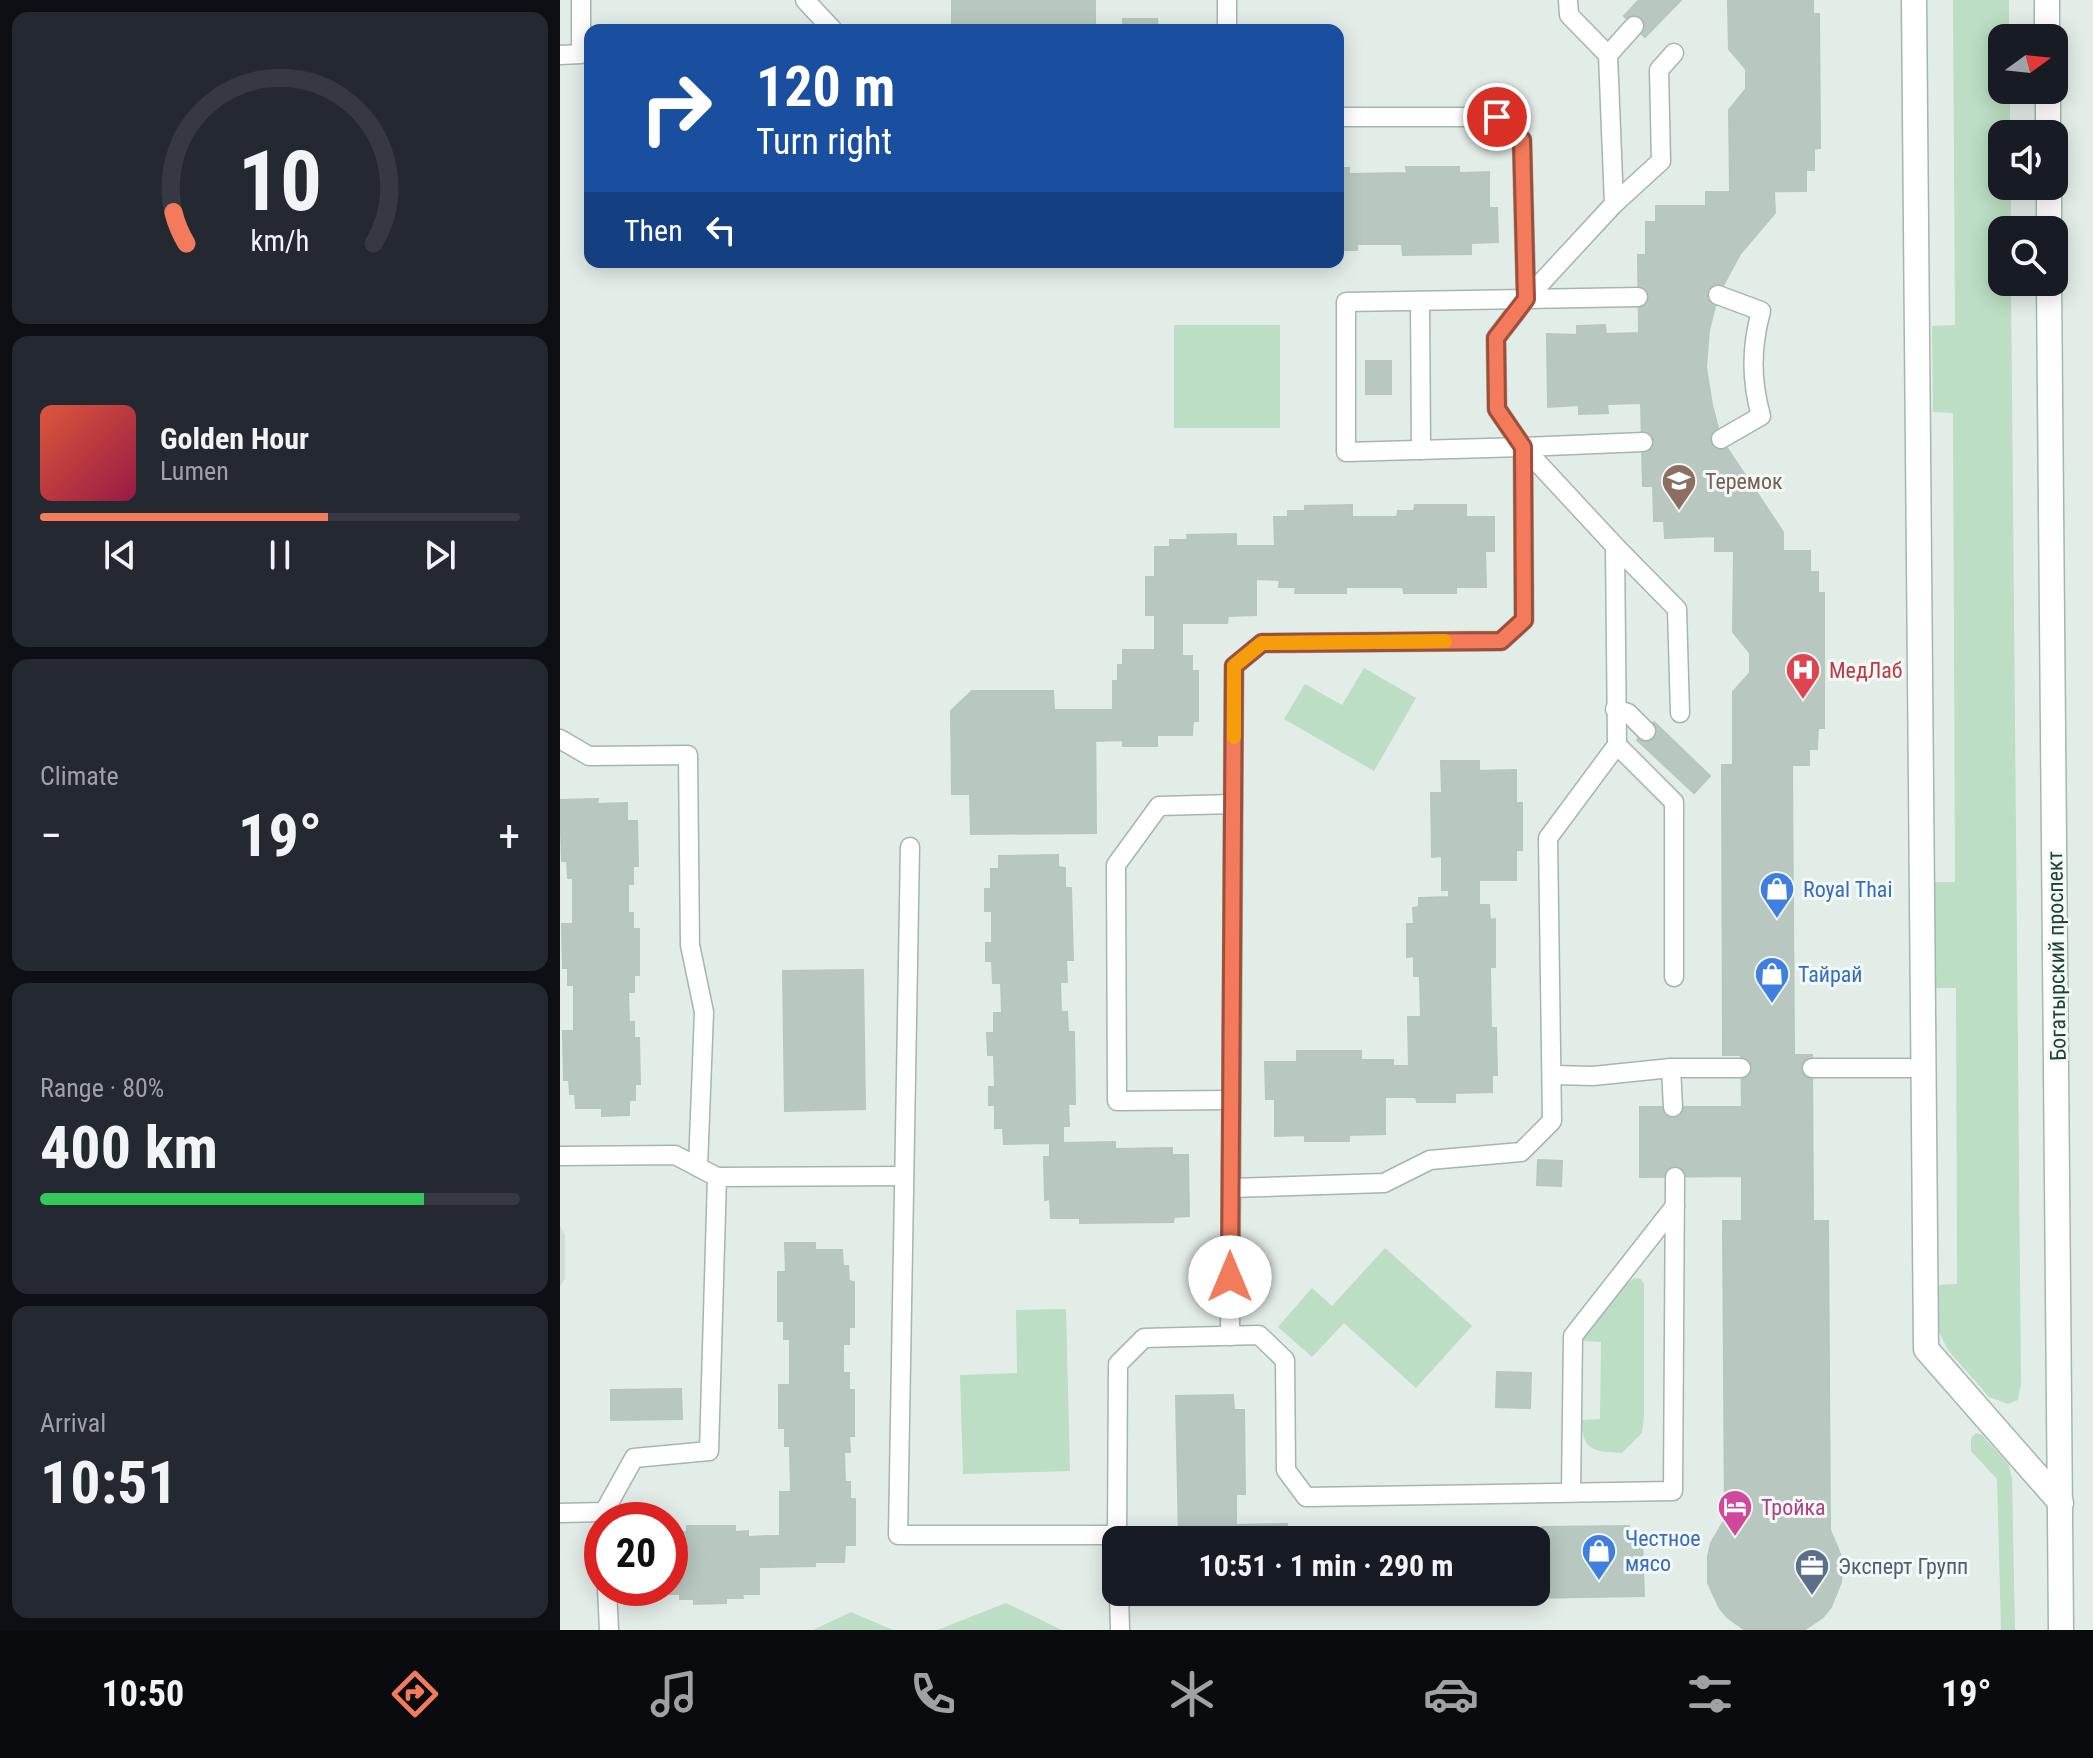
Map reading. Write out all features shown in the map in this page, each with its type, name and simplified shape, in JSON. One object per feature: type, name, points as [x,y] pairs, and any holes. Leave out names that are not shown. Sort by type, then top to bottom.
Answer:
[{"type":"street","points":[[1914,0],[1926,1349],[2061,1503]]},
{"type":"street","points":[[2047,0],[2047,24]]},
{"type":"street","name":"Богатырский проспект","points":[[2049,296],[2061,1630]]},
{"type":"lane","points":[[560,55],[581,54],[581,0]]},
{"type":"lane","points":[[805,0],[827,24]]},
{"type":"lane","points":[[1227,0],[1227,24]]},
{"type":"lane","points":[[1585,0],[1569,8],[1608,55],[1614,204]]},
{"type":"lane","points":[[1608,55],[1634,26]]},
{"type":"lane","points":[[1674,53],[1659,70],[1661,161],[1614,204],[1526,299],[1496,338],[1497,409],[1523,447],[1677,609],[1680,713]]},
{"type":"lane","points":[[1344,117],[1497,117],[1522,140],[1526,299]]},
{"type":"lane","points":[[1718,295],[1761,311],[1754,337],[1752,366],[1761,416],[1721,439]]},
{"type":"lane","points":[[1638,297],[1346,302],[1346,452],[1643,442]]},
{"type":"lane","points":[[1420,301],[1421,450]]},
{"type":"lane","points":[[1230,1336],[1234,666],[1262,643],[1501,641],[1524,620],[1523,447]]},
{"type":"lane","points":[[1231,1188],[1384,1183],[1430,1160],[1521,1152],[1552,1121],[1548,838],[1617,745],[1615,546]]},
{"type":"lane","points":[[1615,709],[1628,713],[1646,731]]},
{"type":"lane","points":[[560,739],[589,756],[688,755],[690,945],[704,1012],[698,1167]]},
{"type":"lane","points":[[1617,745],[1674,802],[1674,977]]},
{"type":"lane","points":[[1231,1100],[1117,1101],[1116,865],[1159,806],[1233,804]]},
{"type":"lane","points":[[910,847],[898,1535],[1102,1538]]},
{"type":"lane","points":[[1553,1075],[1593,1076],[1671,1068],[1741,1068]]},
{"type":"lane","points":[[1671,1068],[1673,1107]]},
{"type":"lane","points":[[1812,1068],[1923,1068]]},
{"type":"lane","points":[[560,1156],[675,1155],[717,1177],[904,1176]]},
{"type":"lane","points":[[611,1502],[634,1458],[709,1451],[717,1177]]},
{"type":"lane","points":[[1117,1526],[1118,1364],[1144,1338],[1259,1335],[1285,1360],[1286,1470],[1306,1497],[1673,1491],[1675,1177]]},
{"type":"lane","points":[[1571,1492],[1573,1336],[1675,1206]]},
{"type":"lane","points":[[560,1513],[584,1515]]},
{"type":"lane","points":[[608,1606],[609,1630]]},
{"type":"lane","points":[[1119,1606],[1120,1630]]},
{"type":"shaded area","points":[[560,1226],[565,1235],[565,1279],[560,1286]]},
{"type":"green space","points":[[1953,0],[2009,0],[2009,24],[1988,24],[1988,104],[2010,104],[2010,120],[1988,120],[1988,200],[2011,200],[2011,216],[1988,216],[1988,296],[2011,296],[2021,1384],[2018,1400],[2008,1404],[1989,1397],[1948,1350],[1938,1330],[1937,1285],[1957,1284],[1956,988],[1936,988],[1933,882],[1955,882],[1953,413],[1933,412],[1932,326],[1955,325]]},
{"type":"green space","points":[[1174,325],[1280,325],[1280,428],[1174,428]]},
{"type":"green space","points":[[1364,668],[1416,698],[1374,771],[1284,719],[1305,684],[1342,705]]},
{"type":"green space","points":[[1385,1248],[1472,1326],[1416,1388],[1344,1323],[1312,1357],[1278,1327],[1312,1288],[1332,1306]]},
{"type":"green space","points":[[1635,1278],[1641,1279],[1644,1284],[1642,1433],[1622,1453],[1604,1452],[1587,1444],[1582,1420],[1600,1419],[1601,1342],[1583,1341],[1589,1329],[1627,1283]]},
{"type":"green space","points":[[1066,1309],[1070,1471],[963,1474],[960,1375],[1017,1373],[1016,1310]]},
{"type":"green space","points":[[1976,1433],[1982,1435],[2009,1465],[2012,1479],[2015,1630],[2001,1630],[1997,1479],[1971,1451],[1971,1438]]},
{"type":"green space","points":[[1006,1603],[1062,1630],[937,1630]]},
{"type":"green space","points":[[851,1612],[893,1630],[813,1630]]},
{"type":"building","points":[[952,0],[1095,0],[1095,24],[952,24]]},
{"type":"building","points":[[1639,0],[1681,0],[1645,37],[1624,16]]},
{"type":"building","points":[[1728,0],[1813,0],[1813,14],[1819,14],[1820,148],[1814,149],[1814,170],[1806,170],[1806,191],[1730,192],[1729,110],[1746,89],[1746,69],[1729,49]]},
{"type":"building","points":[[1123,19],[1157,19],[1158,24],[1123,24]]},
{"type":"building","points":[[1406,167],[1459,167],[1459,173],[1489,172],[1489,208],[1497,208],[1498,242],[1471,243],[1471,254],[1403,255],[1402,244],[1357,244],[1357,250],[1344,250],[1344,168],[1349,168],[1349,174],[1407,173]]},
{"type":"building","points":[[1706,192],[1774,192],[1775,213],[1740,254],[1718,295],[1709,330],[1706,367],[1721,439],[1783,532],[1783,551],[1715,551],[1715,536],[1665,538],[1664,521],[1654,521],[1653,486],[1643,486],[1641,403],[1607,404],[1608,413],[1579,414],[1579,405],[1548,407],[1547,334],[1577,335],[1577,326],[1605,325],[1606,334],[1639,333],[1638,255],[1646,255],[1646,222],[1656,222],[1656,206],[1706,206]]},
{"type":"building","points":[[1366,361],[1391,361],[1391,394],[1366,394]]},
{"type":"building","points":[[1352,505],[1352,517],[1397,517],[1398,511],[1414,511],[1415,505],[1466,505],[1466,517],[1494,517],[1494,551],[1485,551],[1486,587],[1456,587],[1456,593],[1404,593],[1403,587],[1346,587],[1346,593],[1295,593],[1296,587],[1279,587],[1280,580],[1256,579],[1256,615],[1228,616],[1227,623],[1182,623],[1182,656],[1192,656],[1192,671],[1198,671],[1198,721],[1193,721],[1192,735],[1157,735],[1157,746],[1123,746],[1123,740],[1095,741],[1095,710],[1113,710],[1113,681],[1118,681],[1118,665],[1123,665],[1123,650],[1155,650],[1155,615],[1146,615],[1146,577],[1155,577],[1155,547],[1170,547],[1170,540],[1188,540],[1187,535],[1236,534],[1236,546],[1275,546],[1274,517],[1288,517],[1288,511],[1305,511],[1305,506]]},
{"type":"building","points":[[1734,551],[1810,551],[1810,572],[1818,572],[1818,593],[1824,593],[1824,728],[1818,728],[1817,749],[1809,749],[1809,765],[1792,765],[1794,1055],[1812,1055],[1813,1221],[1828,1221],[1830,1530],[1841,1556],[1842,1569],[1841,1582],[1831,1607],[1823,1617],[1804,1630],[1745,1630],[1719,1607],[1708,1583],[1711,1543],[1725,1519],[1723,1221],[1742,1221],[1742,1176],[1640,1177],[1640,1107],[1742,1107],[1741,1055],[1723,1055],[1722,765],[1733,765],[1733,692],[1750,673],[1750,653],[1733,632]]},
{"type":"building","points":[[972,691],[1053,691],[1054,710],[1095,710],[1096,833],[971,834],[970,794],[952,794],[951,711]]},
{"type":"building","points":[[1654,722],[1710,776],[1694,793],[1637,740]]},
{"type":"building","points":[[1441,761],[1479,761],[1479,771],[1516,770],[1516,803],[1522,803],[1522,850],[1516,850],[1516,880],[1479,880],[1479,905],[1489,905],[1490,920],[1495,919],[1495,967],[1490,967],[1491,1028],[1496,1028],[1497,1075],[1492,1075],[1492,1092],[1455,1093],[1455,1102],[1417,1102],[1416,1097],[1385,1097],[1385,1134],[1349,1135],[1349,1141],[1305,1141],[1305,1135],[1275,1136],[1275,1099],[1266,1099],[1265,1062],[1297,1062],[1297,1051],[1361,1051],[1361,1060],[1393,1060],[1393,1066],[1409,1066],[1408,1017],[1421,1017],[1420,976],[1414,976],[1414,956],[1407,957],[1407,924],[1414,924],[1413,908],[1419,907],[1419,898],[1449,897],[1449,890],[1442,890],[1442,856],[1432,857],[1431,793],[1442,793]]},
{"type":"building","points":[[598,799],[597,804],[627,803],[627,821],[637,821],[638,866],[633,866],[633,884],[628,884],[628,913],[633,913],[633,929],[639,929],[639,975],[634,975],[634,992],[628,992],[629,1022],[634,1022],[634,1038],[639,1038],[640,1084],[635,1084],[635,1100],[629,1100],[629,1115],[602,1116],[602,1108],[576,1108],[575,1094],[570,1094],[569,1080],[564,1080],[563,1031],[574,1031],[574,985],[568,985],[568,968],[563,968],[562,924],[573,924],[573,878],[568,878],[567,861],[562,861],[560,800]]},
{"type":"building","points":[[1058,855],[1058,867],[1065,868],[1065,888],[1071,888],[1073,960],[1066,960],[1067,982],[1060,982],[1061,1012],[1067,1012],[1068,1032],[1074,1032],[1075,1104],[1068,1104],[1069,1126],[1063,1126],[1063,1143],[1115,1142],[1115,1149],[1172,1148],[1172,1155],[1188,1155],[1189,1216],[1174,1217],[1173,1222],[1080,1223],[1080,1218],[1051,1218],[1050,1199],[1045,1200],[1044,1157],[1050,1157],[1050,1143],[1004,1144],[1003,1128],[995,1128],[995,1105],[989,1105],[989,1087],[995,1087],[994,1055],[988,1055],[987,1033],[994,1033],[994,1013],[1002,1013],[1001,983],[993,983],[992,961],[986,961],[986,943],[992,943],[992,911],[985,911],[985,889],[991,889],[991,869],[999,869],[999,856]]},
{"type":"building","points":[[863,970],[865,1109],[785,1111],[783,971]]},
{"type":"building","points":[[1538,1160],[1562,1161],[1561,1186],[1537,1185]]},
{"type":"building","points":[[785,1243],[815,1243],[815,1250],[842,1250],[843,1266],[848,1266],[849,1281],[854,1282],[854,1327],[849,1327],[849,1344],[843,1344],[843,1373],[849,1373],[849,1390],[854,1390],[854,1436],[849,1436],[850,1452],[844,1452],[845,1482],[850,1482],[850,1499],[855,1499],[855,1545],[845,1545],[844,1562],[768,1567],[768,1536],[780,1536],[780,1492],[791,1492],[790,1446],[785,1446],[785,1428],[779,1428],[779,1385],[790,1385],[790,1339],[784,1339],[784,1321],[778,1321],[778,1272],[786,1272]]},
{"type":"building","points":[[1497,1372],[1531,1373],[1530,1408],[1496,1407]]},
{"type":"building","points":[[681,1389],[682,1419],[611,1420],[611,1390]]},
{"type":"building","points":[[1233,1395],[1234,1410],[1244,1410],[1245,1494],[1236,1494],[1236,1525],[1287,1526],[1179,1526],[1176,1396]]},
{"type":"building","points":[[688,1526],[735,1526],[735,1532],[748,1531],[748,1537],[768,1536],[768,1567],[759,1567],[759,1594],[726,1598],[726,1603],[694,1604],[694,1599],[688,1599]]},
{"type":"building","points":[[1629,1526],[1629,1536],[1642,1536],[1644,1596],[1550,1598],[1550,1527]]},
{"type":"slow traffic","points":[[1234,737],[1234,666],[1262,643],[1445,641]]},
{"type":"place","name":"Теремок","points":[[1679,512]]},
{"type":"place","name":"МедЛаб","points":[[1803,701]]},
{"type":"place","name":"Royal Thai","points":[[1777,920]]},
{"type":"place","name":"Тайрай","points":[[1772,1005]]},
{"type":"place","name":"Тройка","points":[[1735,1538]]},
{"type":"place","name":"Честное мясо","points":[[1599,1582]]},
{"type":"place","name":"Эксперт Групп","points":[[1812,1597]]},
{"type":"route","points":[[1230,1277],[1234,666],[1262,643],[1501,641],[1524,620],[1523,447],[1497,409],[1496,338],[1526,299],[1522,140],[1497,117]]}]
